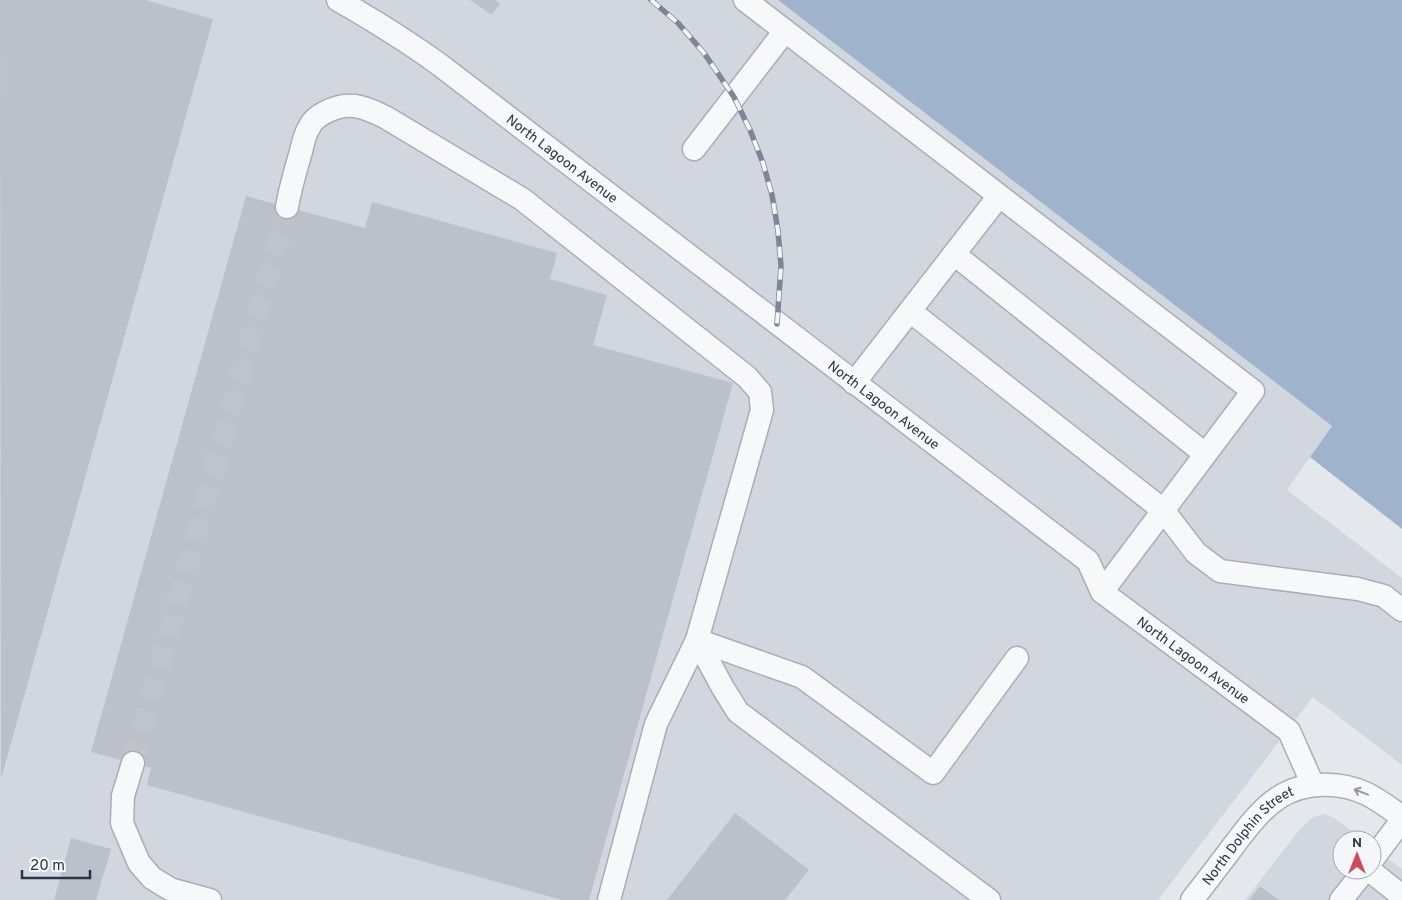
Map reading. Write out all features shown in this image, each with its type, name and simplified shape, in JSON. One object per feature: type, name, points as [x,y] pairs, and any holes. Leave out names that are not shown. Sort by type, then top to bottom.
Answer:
[{"type":"street","name":"North Lagoon Avenue","points":[[338,0],[411,43],[433,59],[1088,561],[1102,592],[1289,731],[1313,785]]},
{"type":"street","points":[[745,0],[1253,391],[1102,592]]},
{"type":"street","points":[[694,149],[785,31]]},
{"type":"street","points":[[287,207],[306,131],[311,123],[317,116],[342,105],[355,105],[370,110],[385,117],[522,199],[747,376],[760,392],[762,410],[697,640],[656,724],[609,900]]},
{"type":"street","points":[[854,383],[999,196]]},
{"type":"street","points":[[954,254],[1205,454]]},
{"type":"street","points":[[910,311],[1163,510],[1196,553],[1220,571],[1358,588],[1384,596],[1402,610]]},
{"type":"street","points":[[697,640],[802,677],[934,773],[1016,658]]},
{"type":"street","points":[[697,640],[738,712],[989,900]]},
{"type":"street","points":[[133,763],[123,796],[122,823],[139,863],[152,878],[170,889],[210,900]]},
{"type":"street","points":[[1313,785],[1332,785],[1365,793],[1402,819],[1382,846]]},
{"type":"street","name":"North Dolphin Street","points":[[1192,900],[1265,808],[1279,797],[1313,785]]},
{"type":"street","points":[[1341,900],[1358,880]]},
{"type":"street","points":[[1380,880],[1402,896]]},
{"type":"shaded area","points":[[0,0],[778,0],[1332,426],[1287,490],[1402,578],[1402,765],[1313,697],[1158,900],[0,900]]},
{"type":"shaded area","points":[[1324,814],[1334,818],[1350,830],[1332,830],[1332,880],[1382,880],[1382,854],[1402,869],[1402,900],[1245,900],[1301,828],[1313,817]]},
{"type":"water","points":[[778,0],[1402,0],[1402,529],[1310,457],[1332,426]]},
{"type":"building","points":[[0,0],[145,0],[213,19],[1,779]]},
{"type":"building","points":[[470,0],[495,0],[500,4],[492,15]]},
{"type":"building","points":[[246,196],[365,228],[372,202],[557,253],[550,279],[607,295],[593,345],[733,383],[589,900],[562,900],[147,785],[151,768],[91,752]]},
{"type":"building","points":[[735,813],[809,870],[785,900],[667,900]]},
{"type":"building","points":[[71,838],[111,849],[96,900],[54,900]]},
{"type":"building","points":[[1260,886],[1279,900],[1249,900]]},
{"type":"tunnel","points":[[133,763],[287,207]]},
{"type":"railway","points":[[651,0],[678,23],[704,53],[734,97],[763,163],[772,195],[778,231],[781,266],[777,324]]}]
